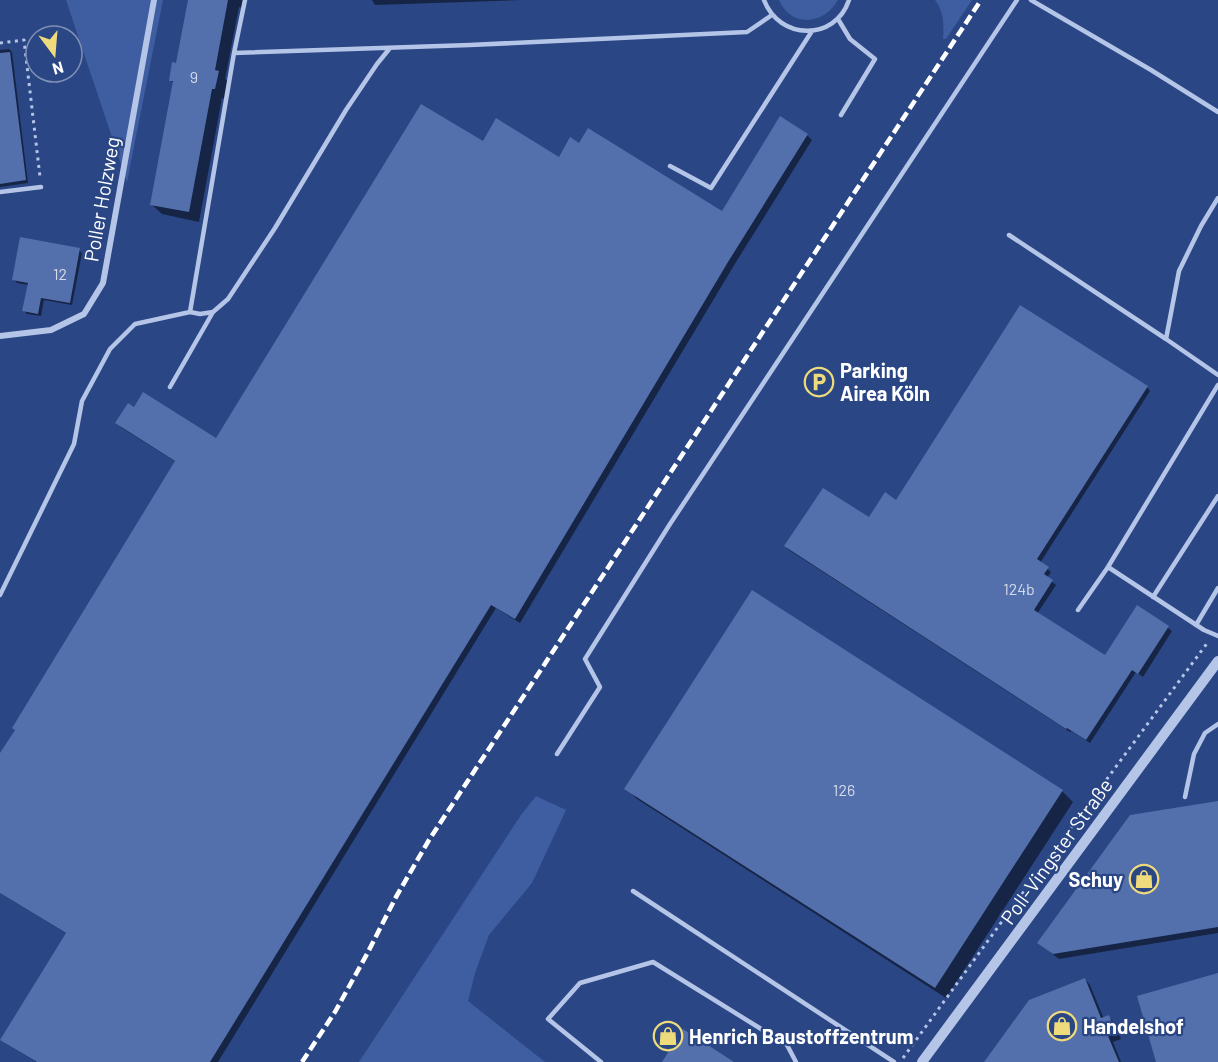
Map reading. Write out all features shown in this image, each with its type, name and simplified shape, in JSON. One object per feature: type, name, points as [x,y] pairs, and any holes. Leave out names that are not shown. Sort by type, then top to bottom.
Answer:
[{"type":"street","name":"Poller Holzweg","points":[[0,336],[51,330],[84,314],[103,283],[154,0]]},
{"type":"street","name":"Poll-Vingster Straße","points":[[922,1062],[1218,662]]},
{"type":"lane","points":[[190,312],[245,0]]},
{"type":"lane","points":[[764,0],[772,15],[783,25],[796,30],[812,31],[826,27],[838,19],[849,0]]},
{"type":"lane","points":[[557,754],[600,687],[585,659],[670,524],[1017,0]]},
{"type":"lane","points":[[1031,0],[1218,112]]},
{"type":"lane","points":[[234,53],[747,32],[772,15]]},
{"type":"lane","points":[[838,19],[850,39],[875,59],[841,115]]},
{"type":"lane","points":[[670,166],[711,188],[812,31]]},
{"type":"lane","points":[[170,387],[213,312],[228,298],[269,237],[346,110],[390,48]]},
{"type":"lane","points":[[0,192],[41,187]]},
{"type":"lane","points":[[1166,339],[1179,272],[1201,226],[1218,198]]},
{"type":"lane","points":[[1009,235],[1218,375]]},
{"type":"lane","points":[[0,595],[74,444],[82,401],[110,350],[135,324],[190,312],[200,314],[213,312]]},
{"type":"lane","points":[[1078,610],[1108,567],[1218,385]]},
{"type":"lane","points":[[1152,597],[1218,496]]},
{"type":"lane","points":[[1108,567],[1196,625],[1216,635]]},
{"type":"lane","points":[[1196,625],[1218,588]]},
{"type":"lane","points":[[1185,797],[1194,754],[1205,733],[1218,724]]},
{"type":"lane","points":[[633,891],[894,1062]]},
{"type":"lane","points":[[601,1062],[548,1019],[580,983],[653,962],[788,1045],[796,1062]]},
{"type":"path","points":[[0,43],[24,40],[41,187]]},
{"type":"path","points":[[900,1062],[1216,635]]},
{"type":"shaded area","points":[[66,0],[163,0],[127,182],[84,54],[84,24],[74,24]]},
{"type":"shaded area","points":[[779,0],[838,0],[825,14],[808,20],[791,15]]},
{"type":"shaded area","points":[[935,0],[972,0],[946,39],[943,39],[943,19]]},
{"type":"shaded area","points":[[536,796],[566,810],[532,883],[489,935],[475,973],[468,1001],[545,1062],[359,1062],[521,815]]},
{"type":"building","points":[[188,0],[228,0],[215,70],[219,71],[215,89],[212,89],[189,212],[150,205],[173,81],[169,81],[172,62],[176,63]]},
{"type":"building","points":[[10,52],[26,180],[0,184],[0,53]]},
{"type":"building","points":[[421,104],[483,141],[496,118],[559,157],[570,137],[579,143],[588,128],[722,211],[780,116],[808,134],[728,262],[515,619],[491,605],[210,1062],[37,1062],[0,1040],[66,933],[0,893],[0,753],[15,730],[12,728],[175,461],[115,423],[128,403],[134,407],[143,392],[216,438]]},
{"type":"building","points":[[20,237],[80,248],[70,303],[41,298],[38,314],[22,311],[28,283],[12,280]]},
{"type":"building","points":[[1020,305],[1148,386],[1037,559],[1049,567],[1044,574],[1053,580],[1034,610],[1105,655],[1137,605],[1169,626],[1138,674],[1132,670],[1086,740],[784,546],[823,488],[869,517],[885,492],[896,500]]},
{"type":"building","points":[[752,590],[1063,790],[935,988],[624,789]]},
{"type":"building","name":"Schuy","points":[[1218,801],[1218,927],[1053,954],[1037,943],[1130,815]]},
{"type":"building","points":[[1218,973],[1218,1062],[1156,1062],[1137,996]]},
{"type":"building","name":"Handelshof","points":[[1085,978],[1101,1018],[1109,1015],[1116,1033],[1108,1036],[1119,1062],[984,1062],[1029,1000]]},
{"type":"building","points":[[683,1029],[734,1062],[662,1062]]},
{"type":"railway","points":[[302,1062],[335,1012],[429,840],[981,0]]},
{"type":"place","name":"Parking Airea Köln","points":[[819,382]]},
{"type":"place","name":"Schuy","points":[[1144,879]]},
{"type":"place","name":"Handelshof","points":[[1062,1026]]},
{"type":"place","name":"Henrich Baustoffzentrum","points":[[668,1036]]}]
